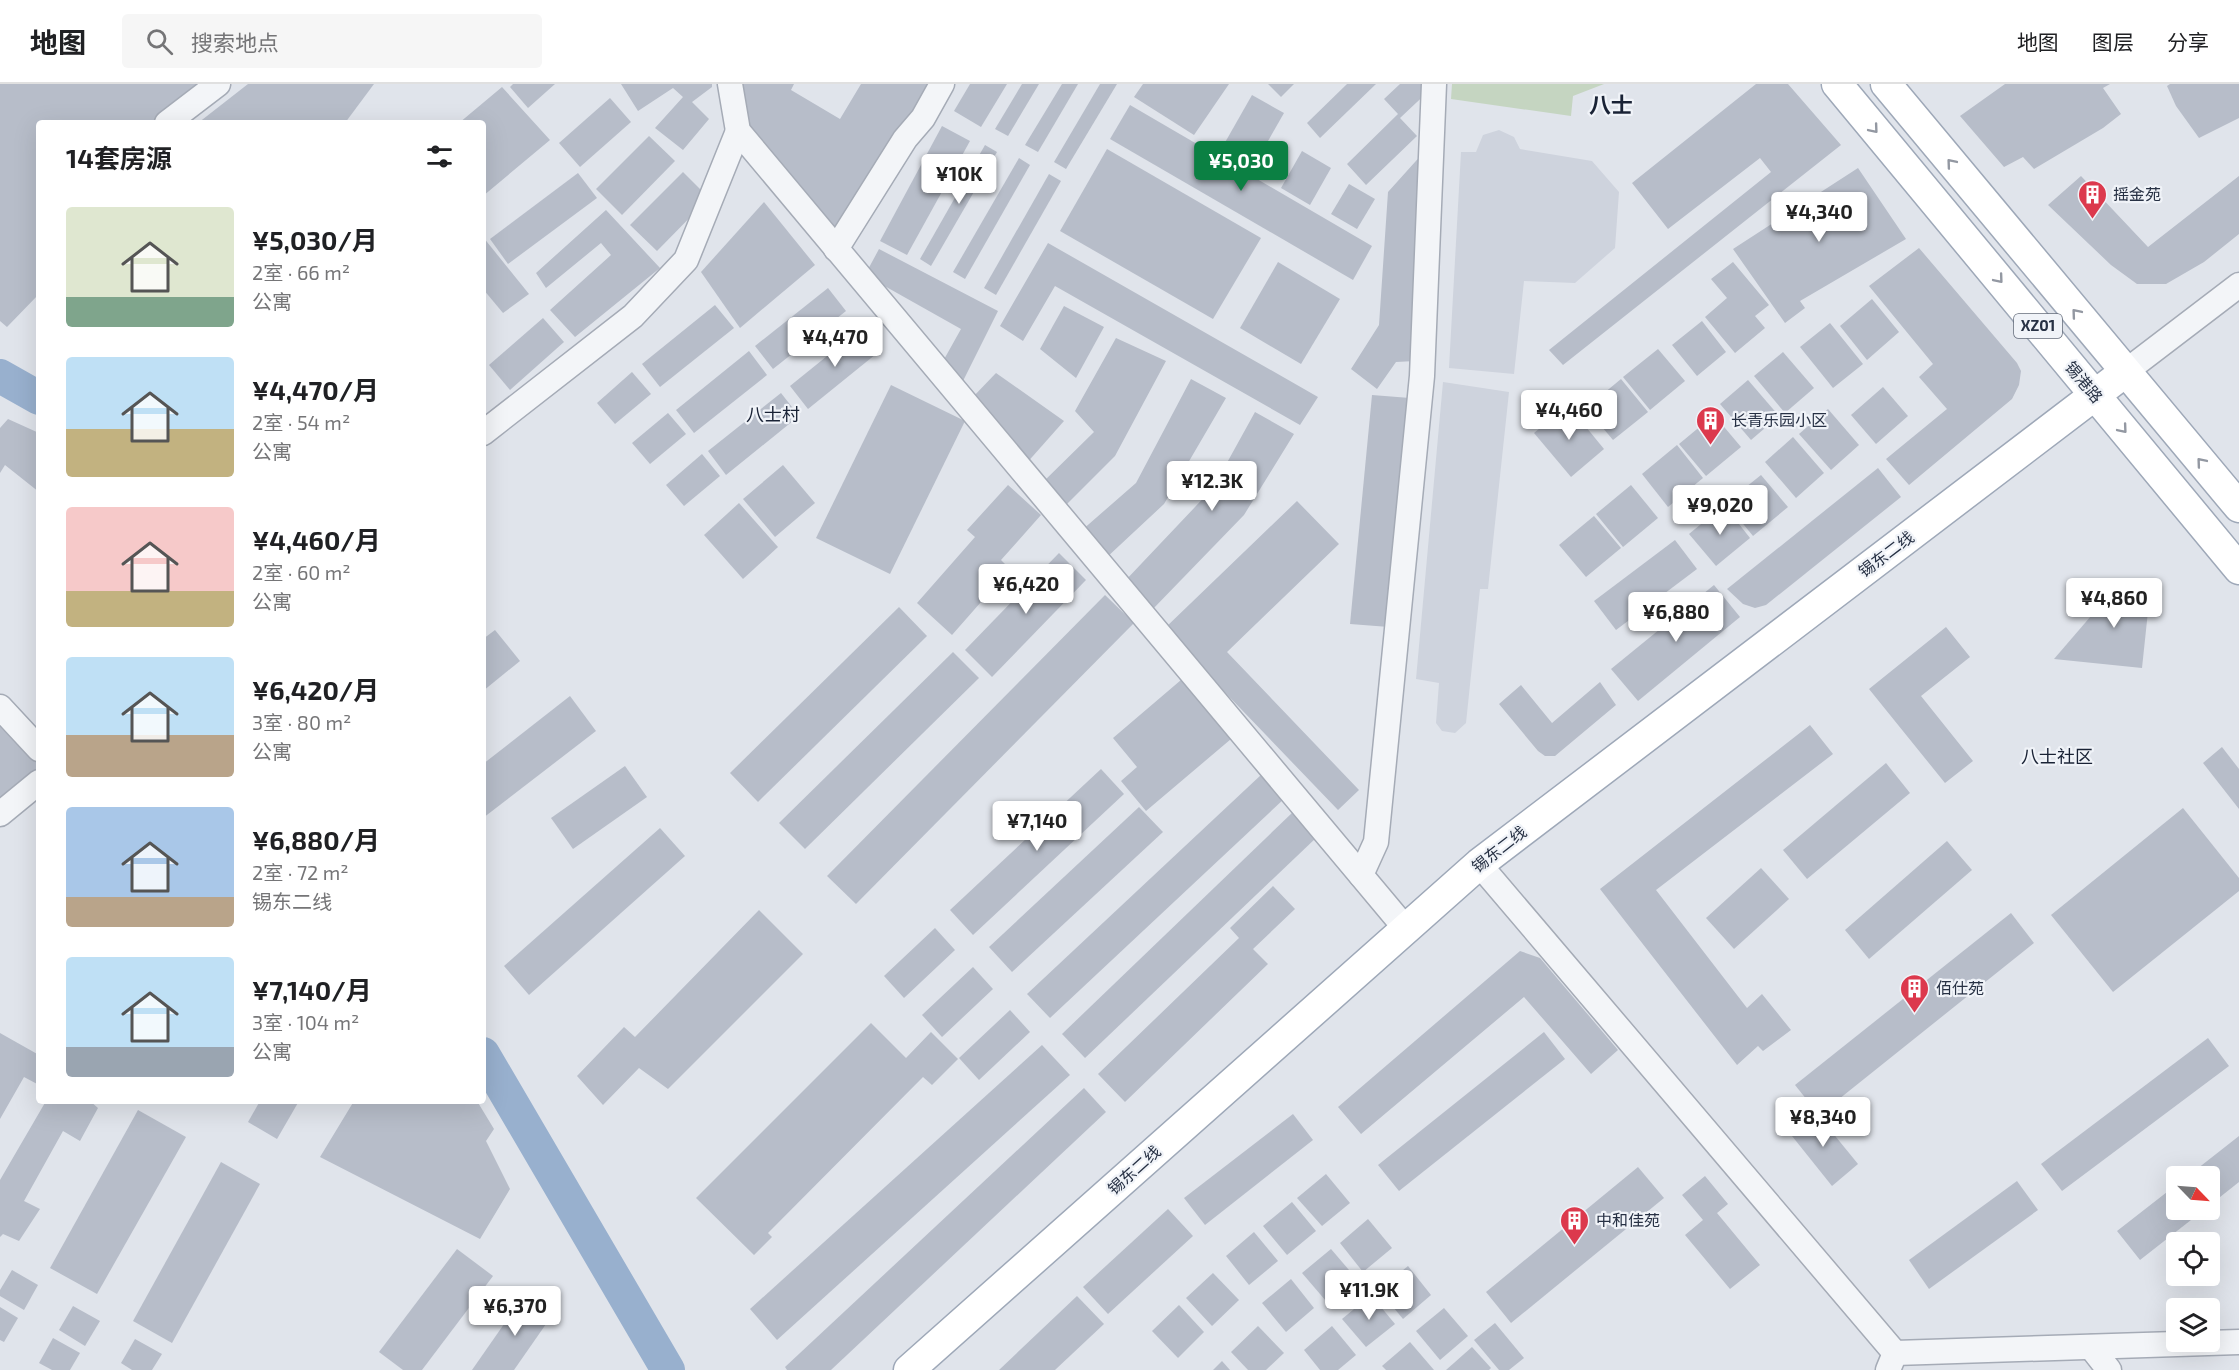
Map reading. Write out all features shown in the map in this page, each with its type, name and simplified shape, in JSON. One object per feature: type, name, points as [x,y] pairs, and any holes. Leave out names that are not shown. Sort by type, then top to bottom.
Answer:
[{"type":"main road","name":"锡港路","points":[[1837,84],[2239,568]]},
{"type":"main road","name":"XZ01","points":[[1886,84],[2239,507]]},
{"type":"main road","name":"锡东二线","points":[[909,1370],[1479,864],[2125,372]]},
{"type":"street","points":[[171,120],[218,84]]},
{"type":"street","points":[[730,84],[738,131],[1406,929]]},
{"type":"street","points":[[836,249],[905,139],[923,118],[942,84]]},
{"type":"street","points":[[1360,875],[1376,842],[1422,376],[1434,84]]},
{"type":"street","points":[[486,431],[633,316],[686,260],[738,131]]},
{"type":"street","points":[[2125,372],[2239,285]]},
{"type":"street","points":[[0,707],[36,746]]},
{"type":"street","points":[[0,814],[36,784]]},
{"type":"street","points":[[1479,864],[1892,1361],[2091,1347],[2239,1342]]},
{"type":"street","points":[[2091,1347],[2109,1370]]},
{"type":"shaded area","points":[[1499,130],[1514,137],[1520,149],[1592,161],[1619,192],[1615,248],[1575,283],[1524,281],[1514,374],[1449,368],[1461,152],[1476,152],[1483,135]]},
{"type":"shaded area","points":[[1443,382],[1509,392],[1488,589],[1480,589],[1466,723],[1455,733],[1442,731],[1436,723],[1439,683],[1416,679]]},
{"type":"green space","points":[[1452,84],[1604,84],[1573,96],[1571,116],[1451,99]]},
{"type":"building","points":[[0,84],[198,84],[154,120],[36,120],[36,297],[7,327],[0,321]]},
{"type":"building","points":[[248,84],[374,84],[347,120],[202,120]]},
{"type":"building","points":[[513,84],[555,84],[528,108],[510,87]]},
{"type":"building","points":[[621,84],[712,84],[712,87],[692,102],[709,119],[683,150],[655,128],[683,97],[673,88],[638,111]]},
{"type":"building","points":[[740,84],[794,84],[791,90],[840,119],[861,84],[929,84],[835,239],[742,128]]},
{"type":"building","points":[[970,84],[1007,84],[981,127],[954,111]]},
{"type":"building","points":[[1022,84],[1039,84],[1008,136],[995,129]]},
{"type":"building","points":[[1062,84],[1078,84],[1038,152],[1025,145]]},
{"type":"building","points":[[1100,84],[1117,84],[1066,169],[1054,162]]},
{"type":"building","points":[[1143,84],[1229,84],[1194,135],[1134,97]]},
{"type":"building","points":[[1268,84],[1294,84],[1281,97]]},
{"type":"building","points":[[1347,84],[1376,84],[1320,138],[1307,123]]},
{"type":"building","points":[[1400,84],[1430,84],[1433,87],[1400,118],[1417,136],[1366,185],[1347,164],[1398,114],[1384,99]]},
{"type":"building","points":[[1756,84],[1788,84],[1841,145],[1563,365],[1549,350],[1771,172],[1760,158],[1668,229],[1632,183]]},
{"type":"building","points":[[2005,84],[2110,84],[2103,88],[2121,114],[2103,128],[2034,169],[2023,157],[2004,167],[1960,116]]},
{"type":"building","points":[[2170,84],[2239,84],[2239,118],[2199,138],[2176,106],[2167,86]]},
{"type":"building","points":[[502,87],[550,140],[486,193],[486,120],[463,120]]},
{"type":"building","points":[[1252,95],[1284,113],[1251,171],[1219,153]]},
{"type":"building","points":[[610,98],[631,122],[580,167],[559,143]]},
{"type":"building","points":[[1130,105],[1372,246],[1353,280],[1110,139]]},
{"type":"building","points":[[942,126],[970,141],[907,255],[880,241]]},
{"type":"building","points":[[649,136],[675,161],[622,215],[596,189]]},
{"type":"building","points":[[985,145],[997,152],[931,266],[920,259]]},
{"type":"building","points":[[1107,149],[1261,238],[1213,319],[1060,231]]},
{"type":"building","points":[[1302,151],[1331,168],[1310,205],[1281,188]]},
{"type":"building","points":[[1424,152],[1415,361],[1396,362],[1377,389],[1351,369],[1379,325],[1388,192]]},
{"type":"building","points":[[1019,158],[1030,165],[965,279],[953,272]]},
{"type":"building","points":[[1858,168],[1906,239],[1800,301],[1805,308],[1785,323],[1733,249]]},
{"type":"building","points":[[683,172],[709,198],[657,251],[630,225]]},
{"type":"building","points":[[578,173],[597,198],[508,264],[490,239]]},
{"type":"building","points":[[1049,174],[1061,181],[996,295],[984,288]]},
{"type":"building","name":"摇金苑","points":[[2081,176],[2148,247],[2239,176],[2239,234],[2204,262],[2166,284],[2137,284],[2111,265],[2048,205]]},
{"type":"building","points":[[1349,184],[1375,199],[1357,229],[1331,214]]},
{"type":"building","points":[[764,202],[815,265],[740,328],[701,272]]},
{"type":"building","points":[[606,210],[660,268],[575,337],[550,310],[611,255],[601,243],[546,288],[536,273]]},
{"type":"building","points":[[486,241],[529,294],[503,313],[486,293]]},
{"type":"building","points":[[1048,243],[1318,397],[1300,425],[1055,286],[1023,341],[1000,326]]},
{"type":"building","points":[[1919,248],[2017,363],[2021,371],[2019,385],[2012,399],[1909,485],[1886,459],[1947,409],[1919,377],[1933,364],[1869,286]]},
{"type":"building","points":[[879,249],[998,311],[960,387],[942,363],[961,329],[865,275]]},
{"type":"building","points":[[1278,262],[1340,299],[1301,364],[1240,328]]},
{"type":"building","points":[[1733,262],[1769,305],[1755,316],[1765,328],[1735,353],[1705,317],[1727,298],[1711,279]]},
{"type":"building","points":[[828,288],[846,311],[773,369],[755,346]]},
{"type":"building","points":[[1872,299],[1899,332],[1867,360],[1840,326]]},
{"type":"building","points":[[715,305],[734,328],[660,387],[642,364]]},
{"type":"building","points":[[1064,306],[1104,327],[1076,378],[1040,349]]},
{"type":"building","points":[[543,318],[564,342],[510,390],[489,365]]},
{"type":"building","points":[[1702,321],[1726,352],[1697,376],[1672,345]]},
{"type":"building","points":[[1830,323],[1863,364],[1833,388],[1800,347]]},
{"type":"building","points":[[863,327],[881,350],[808,409],[790,386]]},
{"type":"building","points":[[1116,338],[1166,361],[1115,456],[1063,508],[1040,485],[1094,432],[1075,411]]},
{"type":"building","points":[[1658,349],[1685,381],[1650,410],[1623,377]]},
{"type":"building","points":[[749,351],[767,375],[694,433],[676,410]]},
{"type":"building","points":[[1783,352],[1814,388],[1785,413],[1754,376]]},
{"type":"building","points":[[632,372],[651,394],[615,424],[597,403]]},
{"type":"building","points":[[996,373],[1064,421],[1025,465],[971,399]]},
{"type":"building","points":[[1191,379],[1226,398],[1164,504],[1105,559],[1081,531],[1136,483]]},
{"type":"building","points":[[1621,379],[1648,412],[1613,440],[1586,408]]},
{"type":"building","points":[[1748,380],[1779,416],[1751,440],[1720,404]]},
{"type":"building","points":[[891,385],[965,421],[890,574],[816,538]]},
{"type":"building","points":[[1883,387],[1908,416],[1876,444],[1851,415]]},
{"type":"building","points":[[781,393],[799,416],[726,475],[708,451]]},
{"type":"building","points":[[1372,395],[1410,398],[1389,627],[1350,624]]},
{"type":"building","points":[[1568,405],[1604,449],[1571,477],[1534,433]]},
{"type":"building","points":[[1828,409],[1859,445],[1831,470],[1799,434]]},
{"type":"building","points":[[1255,412],[1294,434],[1244,515],[1151,611],[1124,582],[1213,488]]},
{"type":"building","points":[[668,413],[686,434],[650,464],[632,443]]},
{"type":"building","name":"长青乐园小区","points":[[1714,415],[1741,447],[1706,476],[1679,444]]},
{"type":"building","points":[[8,419],[36,432],[36,490],[5,465],[0,473],[0,428]]},
{"type":"building","points":[[1793,437],[1824,473],[1796,498],[1765,462]]},
{"type":"building","points":[[1677,445],[1703,478],[1668,507],[1642,474]]},
{"type":"building","points":[[702,454],[720,476],[684,506],[666,485]]},
{"type":"building","points":[[783,465],[815,503],[775,537],[743,499]]},
{"type":"building","points":[[1878,468],[1901,497],[1766,605],[1755,608],[1743,604],[1727,589]]},
{"type":"building","points":[[1761,475],[1788,507],[1753,536],[1726,503]]},
{"type":"building","points":[[1008,485],[1041,515],[1001,560],[1010,569],[952,635],[917,603],[975,537],[967,530]]},
{"type":"building","points":[[1631,485],[1658,518],[1623,547],[1596,514]]},
{"type":"building","points":[[1297,501],[1339,544],[1227,652],[1359,790],[1338,810],[1164,629]]},
{"type":"building","points":[[739,503],[778,547],[743,579],[704,535]]},
{"type":"building","points":[[1724,505],[1750,538],[1716,566],[1689,534]]},
{"type":"building","points":[[1594,516],[1621,548],[1586,577],[1559,545]]},
{"type":"building","points":[[1675,540],[1697,569],[1616,630],[1594,601]]},
{"type":"building","points":[[1059,553],[1086,580],[992,677],[965,650]]},
{"type":"building","points":[[2122,580],[2151,583],[2142,668],[2054,659]]},
{"type":"building","points":[[1714,585],[1740,617],[1638,701],[1611,669]]},
{"type":"building","points":[[1105,595],[1134,623],[856,904],[827,876]]},
{"type":"building","points":[[899,607],[927,636],[758,802],[730,773]]},
{"type":"building","points":[[1946,627],[1970,657],[1921,696],[1973,761],[1945,783],[1869,689]]},
{"type":"building","points":[[495,630],[520,661],[486,689],[486,637]]},
{"type":"building","points":[[953,652],[979,678],[805,849],[779,823]]},
{"type":"building","points":[[1181,680],[1231,739],[1146,811],[1121,781],[1137,767],[1113,738]]},
{"type":"building","points":[[1600,682],[1616,705],[1555,756],[1545,756],[1538,751],[1499,704],[1521,685],[1552,723]]},
{"type":"building","points":[[570,696],[596,731],[486,816],[486,762]]},
{"type":"building","points":[[0,717],[36,757],[36,770],[0,799]]},
{"type":"building","points":[[1810,725],[1833,754],[1656,890],[1747,1008],[1762,994],[1791,1030],[1763,1051],[1758,1046],[1737,1065],[1600,889]]},
{"type":"building","points":[[2222,747],[2239,769],[2239,809],[2203,763]]},
{"type":"building","points":[[1886,763],[1910,793],[1807,879],[1783,850]]},
{"type":"building","points":[[625,766],[647,797],[573,849],[551,818]]},
{"type":"building","points":[[1101,769],[1124,794],[973,935],[950,910]]},
{"type":"building","points":[[1262,774],[1285,798],[1050,1018],[1027,994]]},
{"type":"building","points":[[1139,807],[1163,832],[1012,972],[989,947]]},
{"type":"building","points":[[2183,808],[2239,878],[2239,891],[2113,992],[2051,915]]},
{"type":"building","points":[[1293,812],[1317,837],[1085,1058],[1062,1034]]},
{"type":"building","points":[[660,828],[685,856],[529,995],[504,966]]},
{"type":"building","points":[[1947,841],[1972,870],[1869,959],[1845,930]]},
{"type":"building","points":[[1761,868],[1789,899],[1734,949],[1706,918]]},
{"type":"building","points":[[1273,886],[1295,909],[1253,949],[1268,964],[1125,1102],[1098,1074],[1239,938],[1230,928]]},
{"type":"building","points":[[759,910],[803,954],[668,1089],[639,1068],[603,1105],[577,1076],[624,1027],[635,1037]]},
{"type":"building","name":"佰仕苑","points":[[2011,913],[2034,943],[1819,1115],[1795,1085]]},
{"type":"building","points":[[935,928],[955,950],[904,998],[884,976]]},
{"type":"building","points":[[1520,951],[1540,958],[1618,1050],[1591,1074],[1524,997],[1361,1134],[1338,1107]]},
{"type":"building","points":[[973,967],[993,989],[942,1037],[922,1015]]},
{"type":"building","points":[[1010,1010],[1030,1032],[979,1080],[959,1058]]},
{"type":"building","points":[[871,1023],[906,1058],[931,1032],[958,1059],[932,1085],[923,1077],[768,1233],[772,1237],[754,1255],[696,1198]]},
{"type":"building","points":[[1544,1032],[1565,1059],[1399,1191],[1378,1165]]},
{"type":"building","points":[[0,1033],[36,1053],[36,1083],[24,1077],[0,1119]]},
{"type":"building","points":[[2208,1038],[2229,1066],[2062,1191],[2041,1164]]},
{"type":"building","points":[[1042,1045],[1070,1075],[777,1340],[750,1309]]},
{"type":"building","points":[[1084,1088],[1106,1112],[831,1370],[787,1370],[785,1367]]},
{"type":"building","points":[[44,1104],[93,1104],[98,1108],[80,1141],[63,1131],[24,1201],[40,1209],[19,1241],[3,1234],[0,1237],[0,1180]]},
{"type":"building","points":[[258,1104],[297,1104],[277,1139],[248,1122]]},
{"type":"building","points":[[352,1104],[479,1104],[494,1129],[486,1141],[510,1189],[480,1239],[320,1157]]},
{"type":"building","points":[[138,1110],[186,1137],[97,1294],[50,1268]]},
{"type":"building","points":[[1814,1110],[1858,1164],[1832,1186],[1788,1131]]},
{"type":"building","points":[[1293,1114],[1313,1140],[1205,1225],[1184,1198]]},
{"type":"building","points":[[2239,1136],[2239,1182],[2220,1197],[2220,1166],[2201,1166]]},
{"type":"building","points":[[221,1162],[260,1184],[172,1343],[133,1321]]},
{"type":"building","name":"中和佳苑","points":[[1638,1167],[1664,1198],[1511,1323],[1486,1292]]},
{"type":"building","points":[[1326,1174],[1350,1203],[1322,1226],[1297,1198]]},
{"type":"building","points":[[1705,1176],[1728,1204],[1717,1213],[1760,1265],[1730,1289],[1685,1235],[1703,1220],[1682,1195]]},
{"type":"building","points":[[2017,1181],[2038,1210],[1929,1289],[1909,1260]]},
{"type":"building","points":[[2166,1193],[2166,1220],[2191,1220],[2176,1232],[2166,1232],[2166,1240],[2140,1260],[2117,1231]]},
{"type":"building","points":[[1292,1202],[1316,1231],[1287,1255],[1263,1226]]},
{"type":"building","points":[[1168,1209],[1193,1236],[1108,1314],[1083,1287]]},
{"type":"building","points":[[1368,1219],[1392,1248],[1363,1272],[1340,1243]]},
{"type":"building","points":[[1254,1232],[1278,1261],[1249,1285],[1226,1256]]},
{"type":"building","points":[[457,1249],[493,1276],[422,1370],[403,1370],[379,1352]]},
{"type":"building","points":[[1331,1249],[1355,1277],[1326,1301],[1302,1273]]},
{"type":"building","points":[[1408,1266],[1431,1295],[1403,1319],[1379,1290]]},
{"type":"building","points":[[12,1270],[38,1285],[24,1310],[0,1296],[0,1290]]},
{"type":"building","points":[[1213,1273],[1239,1300],[1212,1326],[1186,1298]]},
{"type":"building","points":[[1291,1279],[1314,1308],[1286,1332],[1262,1303]]},
{"type":"building","points":[[525,1294],[553,1314],[514,1370],[472,1370]]},
{"type":"building","points":[[1371,1295],[1395,1324],[1366,1347],[1342,1319]]},
{"type":"building","points":[[1077,1296],[1104,1324],[1055,1370],[999,1370]]},
{"type":"building","points":[[1179,1305],[1204,1332],[1178,1358],[1152,1331]]},
{"type":"building","points":[[73,1306],[100,1321],[85,1346],[59,1330]]},
{"type":"building","points":[[0,1307],[18,1318],[4,1342],[0,1340]]},
{"type":"building","points":[[1444,1308],[1468,1336],[1440,1360],[1416,1331]]},
{"type":"building","points":[[1495,1323],[1524,1358],[1509,1370],[1499,1370],[1474,1340]]},
{"type":"building","points":[[1258,1326],[1284,1353],[1266,1370],[1248,1370],[1231,1352]]},
{"type":"building","points":[[1332,1326],[1356,1355],[1338,1370],[1320,1370],[1304,1350]]},
{"type":"building","points":[[53,1338],[80,1353],[70,1370],[52,1370],[39,1363]]},
{"type":"building","points":[[135,1339],[162,1354],[152,1370],[132,1370],[121,1363]]},
{"type":"building","points":[[1410,1342],[1434,1370],[1386,1370],[1382,1366]]},
{"type":"building","points":[[1472,1347],[1491,1368],[1489,1370],[1446,1370]]},
{"type":"building","points":[[1222,1361],[1230,1370],[1213,1370]]},
{"type":"waterway","points":[[0,376],[36,396]]},
{"type":"waterway","points":[[486,1059],[668,1370]]},
{"type":"place","name":"摇金苑","points":[[2092,220]]},
{"type":"place","name":"长青乐园小区","points":[[1710,446]]},
{"type":"place","name":"佰仕苑","points":[[1915,1014]]},
{"type":"place","name":"中和佳苑","points":[[1575,1246]]},
{"type":"district","name":"八士","points":[[1611,105]]},
{"type":"district","name":"八士村","points":[[773,415]]},
{"type":"district","name":"八士社区","points":[[2057,757]]}]
